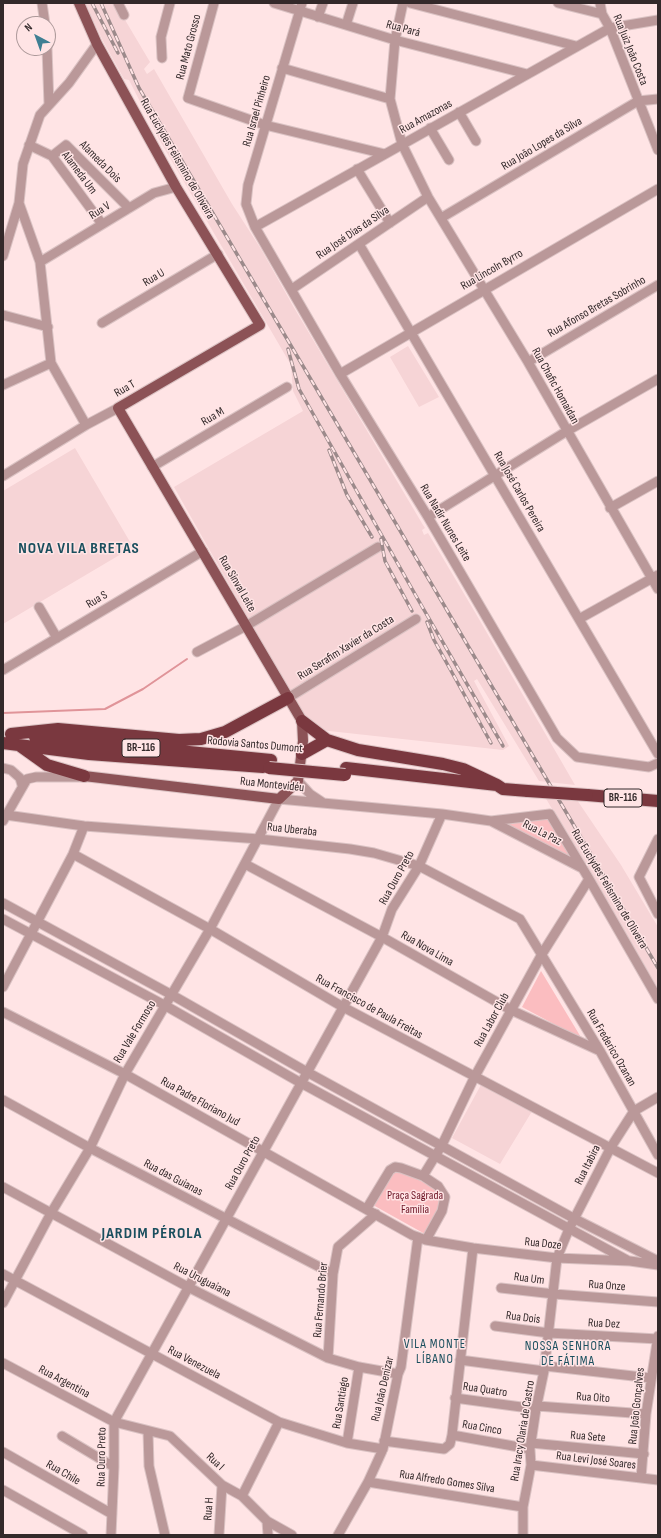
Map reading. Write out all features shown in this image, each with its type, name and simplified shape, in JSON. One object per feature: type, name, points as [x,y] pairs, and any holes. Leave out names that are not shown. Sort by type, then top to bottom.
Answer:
[{"type":"highway","points":[[9,739],[58,729],[179,740],[201,739],[225,732],[288,698]]},
{"type":"highway","points":[[302,721],[327,740],[372,753],[443,764],[463,769],[500,787]]},
{"type":"highway","points":[[9,739],[47,765],[84,776]]},
{"type":"highway","name":"Rodovia Santos Dumont","points":[[9,739],[89,754],[270,764]]},
{"type":"highway","name":"Rodovia Santos Dumont","points":[[9,739],[345,771],[498,792],[500,787],[528,791],[658,801]]},
{"type":"highway","points":[[302,754],[327,740]]},
{"type":"highway","points":[[84,776],[79,771],[78,763],[82,757],[89,754]]},
{"type":"main road","name":"Rua Euclydes Felismino de Oliveira","points":[[79,3],[97,44],[176,187],[260,325]]},
{"type":"main road","name":"Rua T","points":[[118,408],[260,325]]},
{"type":"main road","name":"Rua Sinval Leite","points":[[118,408],[302,721]]},
{"type":"main road","points":[[298,781],[302,754],[302,721]]},
{"type":"main road","name":"Rua Montevidéu","points":[[84,776],[279,799]]},
{"type":"main road","name":"Rua Vale Formoso","points":[[279,799],[298,781]]},
{"type":"street","points":[[42,3],[44,16]]},
{"type":"street","points":[[118,3],[124,15]]},
{"type":"street","points":[[162,58],[161,37],[170,3]]},
{"type":"street","name":"Rua Mato Grosso","points":[[214,3],[188,98],[265,125]]},
{"type":"street","name":"Rua Pará","points":[[274,3],[301,7],[318,17],[394,40],[527,74]]},
{"type":"street","points":[[318,17],[323,3]]},
{"type":"street","points":[[346,25],[353,3]]},
{"type":"street","name":"Rua Chafic Homaidan","points":[[404,3],[394,40],[390,99],[402,144],[428,197],[528,362],[610,508],[655,577],[658,589]]},
{"type":"street","points":[[410,3],[576,46]]},
{"type":"street","points":[[558,3],[602,14]]},
{"type":"street","name":"Rua Juiz João Costa","points":[[600,3],[602,14],[610,28],[658,150]]},
{"type":"street","name":"Rua Israel Pinheiro","points":[[255,227],[246,204],[248,191],[265,125],[301,7]]},
{"type":"street","name":"Rua Amazonas","points":[[255,227],[610,28],[658,20]]},
{"type":"street","points":[[3,256],[19,203],[23,164],[40,115],[69,84],[97,44]]},
{"type":"street","points":[[47,56],[49,105]]},
{"type":"street","points":[[282,68],[390,99]]},
{"type":"street","name":"Rua João Lopes da Silva","points":[[441,218],[638,102],[658,99]]},
{"type":"street","points":[[459,112],[476,141]]},
{"type":"street","points":[[265,125],[385,154]]},
{"type":"street","points":[[430,128],[449,160]]},
{"type":"street","name":"Alameda Um","points":[[29,145],[52,156],[102,224]]},
{"type":"street","name":"Alameda Dois","points":[[52,156],[66,145],[129,208]]},
{"type":"street","points":[[357,170],[390,223]]},
{"type":"street","name":"Rua V","points":[[40,262],[154,193],[176,187]]},
{"type":"street","name":"Rua Lincoln Byrro","points":[[340,374],[484,288],[658,189]]},
{"type":"street","name":"Rua José Dias da Silva","points":[[292,289],[428,197]]},
{"type":"street","points":[[19,203],[40,262],[51,363],[86,425]]},
{"type":"street","name":"Rua Nadir Nunes Leite","points":[[255,227],[340,374],[428,517],[557,738],[577,757],[650,767],[658,763]]},
{"type":"street","name":"Rua José Carlos Pereira","points":[[359,244],[658,754]]},
{"type":"street","name":"Rua U","points":[[102,323],[218,254]]},
{"type":"street","name":"Rua Afonso Bretas Sobrinho","points":[[528,362],[658,285]]},
{"type":"street","points":[[3,315],[48,327]]},
{"type":"street","points":[[3,385],[51,363]]},
{"type":"street","points":[[428,517],[567,432],[658,379]]},
{"type":"street","name":"Rua M","points":[[152,467],[286,388]]},
{"type":"street","name":"Rua T","points":[[3,476],[86,425],[118,408]]},
{"type":"street","points":[[610,508],[658,481]]},
{"type":"street","points":[[196,652],[246,626],[378,547]]},
{"type":"street","name":"Rua S","points":[[3,670],[203,551]]},
{"type":"street","points":[[579,619],[655,577]]},
{"type":"street","points":[[38,607],[57,638]]},
{"type":"street","name":"Rua Serafim Xavier da Costa","points":[[288,698],[416,619]]},
{"type":"street","points":[[3,768],[11,770],[16,774],[20,778],[22,785],[5,818]]},
{"type":"street","name":"Rua Montevidéu","points":[[22,785],[27,779],[36,777],[84,776]]},
{"type":"street","points":[[298,781],[310,794],[323,803]]},
{"type":"street","name":"Rua Montevidéu","points":[[279,799],[442,814],[491,821],[550,814]]},
{"type":"street","name":"Rua Vale Formoso","points":[[3,1303],[51,1213],[90,1148],[125,1074],[210,929],[279,799]]},
{"type":"street","name":"Rua Ouro Preto","points":[[111,1535],[114,1422],[262,1151],[382,938],[392,909],[419,866],[442,814]]},
{"type":"street","name":"Rua Euclydes Felismino de Oliveira","points":[[550,814],[658,998]]},
{"type":"street","name":"Rua Uberaba","points":[[5,818],[84,826],[259,839],[366,851],[419,866],[520,919],[542,954]]},
{"type":"street","name":"Rua La Paz","points":[[491,821],[582,868]]},
{"type":"street","points":[[3,987],[73,854],[84,826]]},
{"type":"street","points":[[657,844],[639,877],[658,914]]},
{"type":"street","name":"Rua Francisco de Paula Freitas","points":[[73,854],[210,929],[343,1007],[474,1078],[611,1147],[658,1173]]},
{"type":"street","name":"Rua Nova Lima","points":[[245,864],[511,1010],[600,1051]]},
{"type":"street","name":"Rua Labor Club","points":[[423,1176],[442,1145],[474,1078],[542,954],[589,879]]},
{"type":"street","points":[[3,903],[575,1219],[658,1261]]},
{"type":"street","points":[[3,919],[166,1006],[301,1083],[436,1155],[569,1230],[630,1261]]},
{"type":"street","name":"Rua Frederico Ozanan","points":[[542,954],[600,1051],[658,1155]]},
{"type":"street","name":"Rua Padre Floriano Jud","points":[[3,1012],[125,1074],[376,1214],[422,1238]]},
{"type":"street","name":"Rua Itabira","points":[[557,1258],[569,1230],[611,1147],[634,1111],[658,1097]]},
{"type":"street","name":"Rua das Guianas","points":[[3,1100],[225,1220],[333,1274]]},
{"type":"street","points":[[367,1208],[390,1170],[395,1167],[423,1176],[438,1186],[445,1197],[442,1211],[422,1238]]},
{"type":"street","name":"Rua Uruguaiana","points":[[3,1187],[188,1287],[328,1358],[359,1367],[398,1374]]},
{"type":"street","name":"Rua Fernando Brier","points":[[328,1358],[333,1274],[338,1247],[376,1214]]},
{"type":"street","name":"Rua Doze","points":[[422,1238],[473,1248],[557,1258],[630,1261],[658,1265]]},
{"type":"street","name":"Rua João Denizar","points":[[338,1535],[368,1482],[383,1445],[398,1374],[401,1367],[422,1238]]},
{"type":"street","points":[[452,1435],[473,1248]]},
{"type":"street","name":"Rua Iracy Olaria de Castro","points":[[523,1535],[523,1507],[531,1465],[531,1446],[549,1333],[557,1258]]},
{"type":"street","name":"Rua Venezuela","points":[[3,1274],[279,1422],[347,1443],[444,1449],[447,1448],[452,1435]]},
{"type":"street","name":"Rua Um","points":[[501,1288],[554,1294]]},
{"type":"street","name":"Rua Onze","points":[[554,1294],[658,1302]]},
{"type":"street","name":"Rua Dois","points":[[495,1326],[549,1333]]},
{"type":"street","name":"Rua Dez","points":[[549,1333],[658,1337]]},
{"type":"street","name":"Rua João Gonçalves","points":[[641,1478],[646,1414],[658,1337]]},
{"type":"street","points":[[460,1360],[651,1378]]},
{"type":"street","name":"Rua Argentina","points":[[3,1363],[114,1422]]},
{"type":"street","name":"Rua Santiago","points":[[347,1443],[359,1367]]},
{"type":"street","name":"Rua Quatro","points":[[455,1398],[537,1407]]},
{"type":"street","name":"Rua Oito","points":[[537,1407],[646,1414]]},
{"type":"street","name":"Rua I","points":[[114,1422],[148,1432],[170,1436],[222,1485],[242,1496],[267,1521],[292,1535]]},
{"type":"street","points":[[242,1496],[279,1422]]},
{"type":"street","points":[[148,1432],[149,1466],[165,1535]]},
{"type":"street","name":"Rua Cinco","points":[[452,1435],[531,1446]]},
{"type":"street","points":[[62,1436],[114,1467]]},
{"type":"street","name":"Rua Sete","points":[[531,1446],[644,1454]]},
{"type":"street","name":"Rua Chile","points":[[3,1452],[112,1514]]},
{"type":"street","name":"Rua Levi José Soares","points":[[531,1465],[658,1480]]},
{"type":"street","name":"Rua Alfredo Gomes Silva","points":[[368,1482],[523,1507]]},
{"type":"street","name":"Rua H","points":[[219,1535],[222,1485]]},
{"type":"street","points":[[3,1490],[83,1535]]},
{"type":"street","points":[[267,1521],[268,1535]]},
{"type":"shaded area","points":[[85,3],[115,3],[150,62],[144,69],[147,74],[154,69],[232,204],[261,249],[293,306],[425,528],[422,530],[424,535],[428,533],[575,785],[539,781],[477,679],[474,681],[509,746],[503,750],[320,730],[305,719],[174,487],[303,411],[293,391],[291,365],[159,139],[129,80],[124,79],[103,41]]},
{"type":"shaded area","points":[[408,346],[439,397],[419,407],[390,357]]},
{"type":"shaded area","points":[[75,448],[133,547],[3,624],[3,491]]},
{"type":"shaded area","points":[[545,797],[577,800],[621,865],[658,927],[658,988]]},
{"type":"shaded area","points":[[482,1083],[534,1108],[500,1164],[452,1138]]},
{"type":"green space","points":[[547,817],[575,861],[499,822]]},
{"type":"green space","points":[[541,971],[582,1039],[522,1007]]},
{"type":"green space","name":"Praça Sagrada Família","points":[[401,1171],[433,1187],[440,1197],[442,1203],[425,1234],[373,1205],[392,1172]]},
{"type":"waterway","points":[[3,713],[105,709],[143,689],[187,659]]},
{"type":"railway","points":[[92,3],[118,53]]},
{"type":"railway","points":[[101,3],[139,88],[658,968]]},
{"type":"railway","points":[[288,349],[299,389],[503,746]]},
{"type":"railway","points":[[329,450],[347,495],[372,537]]},
{"type":"railway","points":[[381,539],[385,561],[412,611]]},
{"type":"railway","points":[[427,622],[434,640],[491,743]]},
{"type":"district","name":"NOVA VILA BRETAS","points":[[79,549]]},
{"type":"district","name":"JARDIM PÉROLA","points":[[152,1234]]},
{"type":"district","name":"VILA MONTE LÍBANO","points":[[435,1352]]},
{"type":"district","name":"NOSSA SENHORA DE FÁTIMA","points":[[568,1354]]}]
